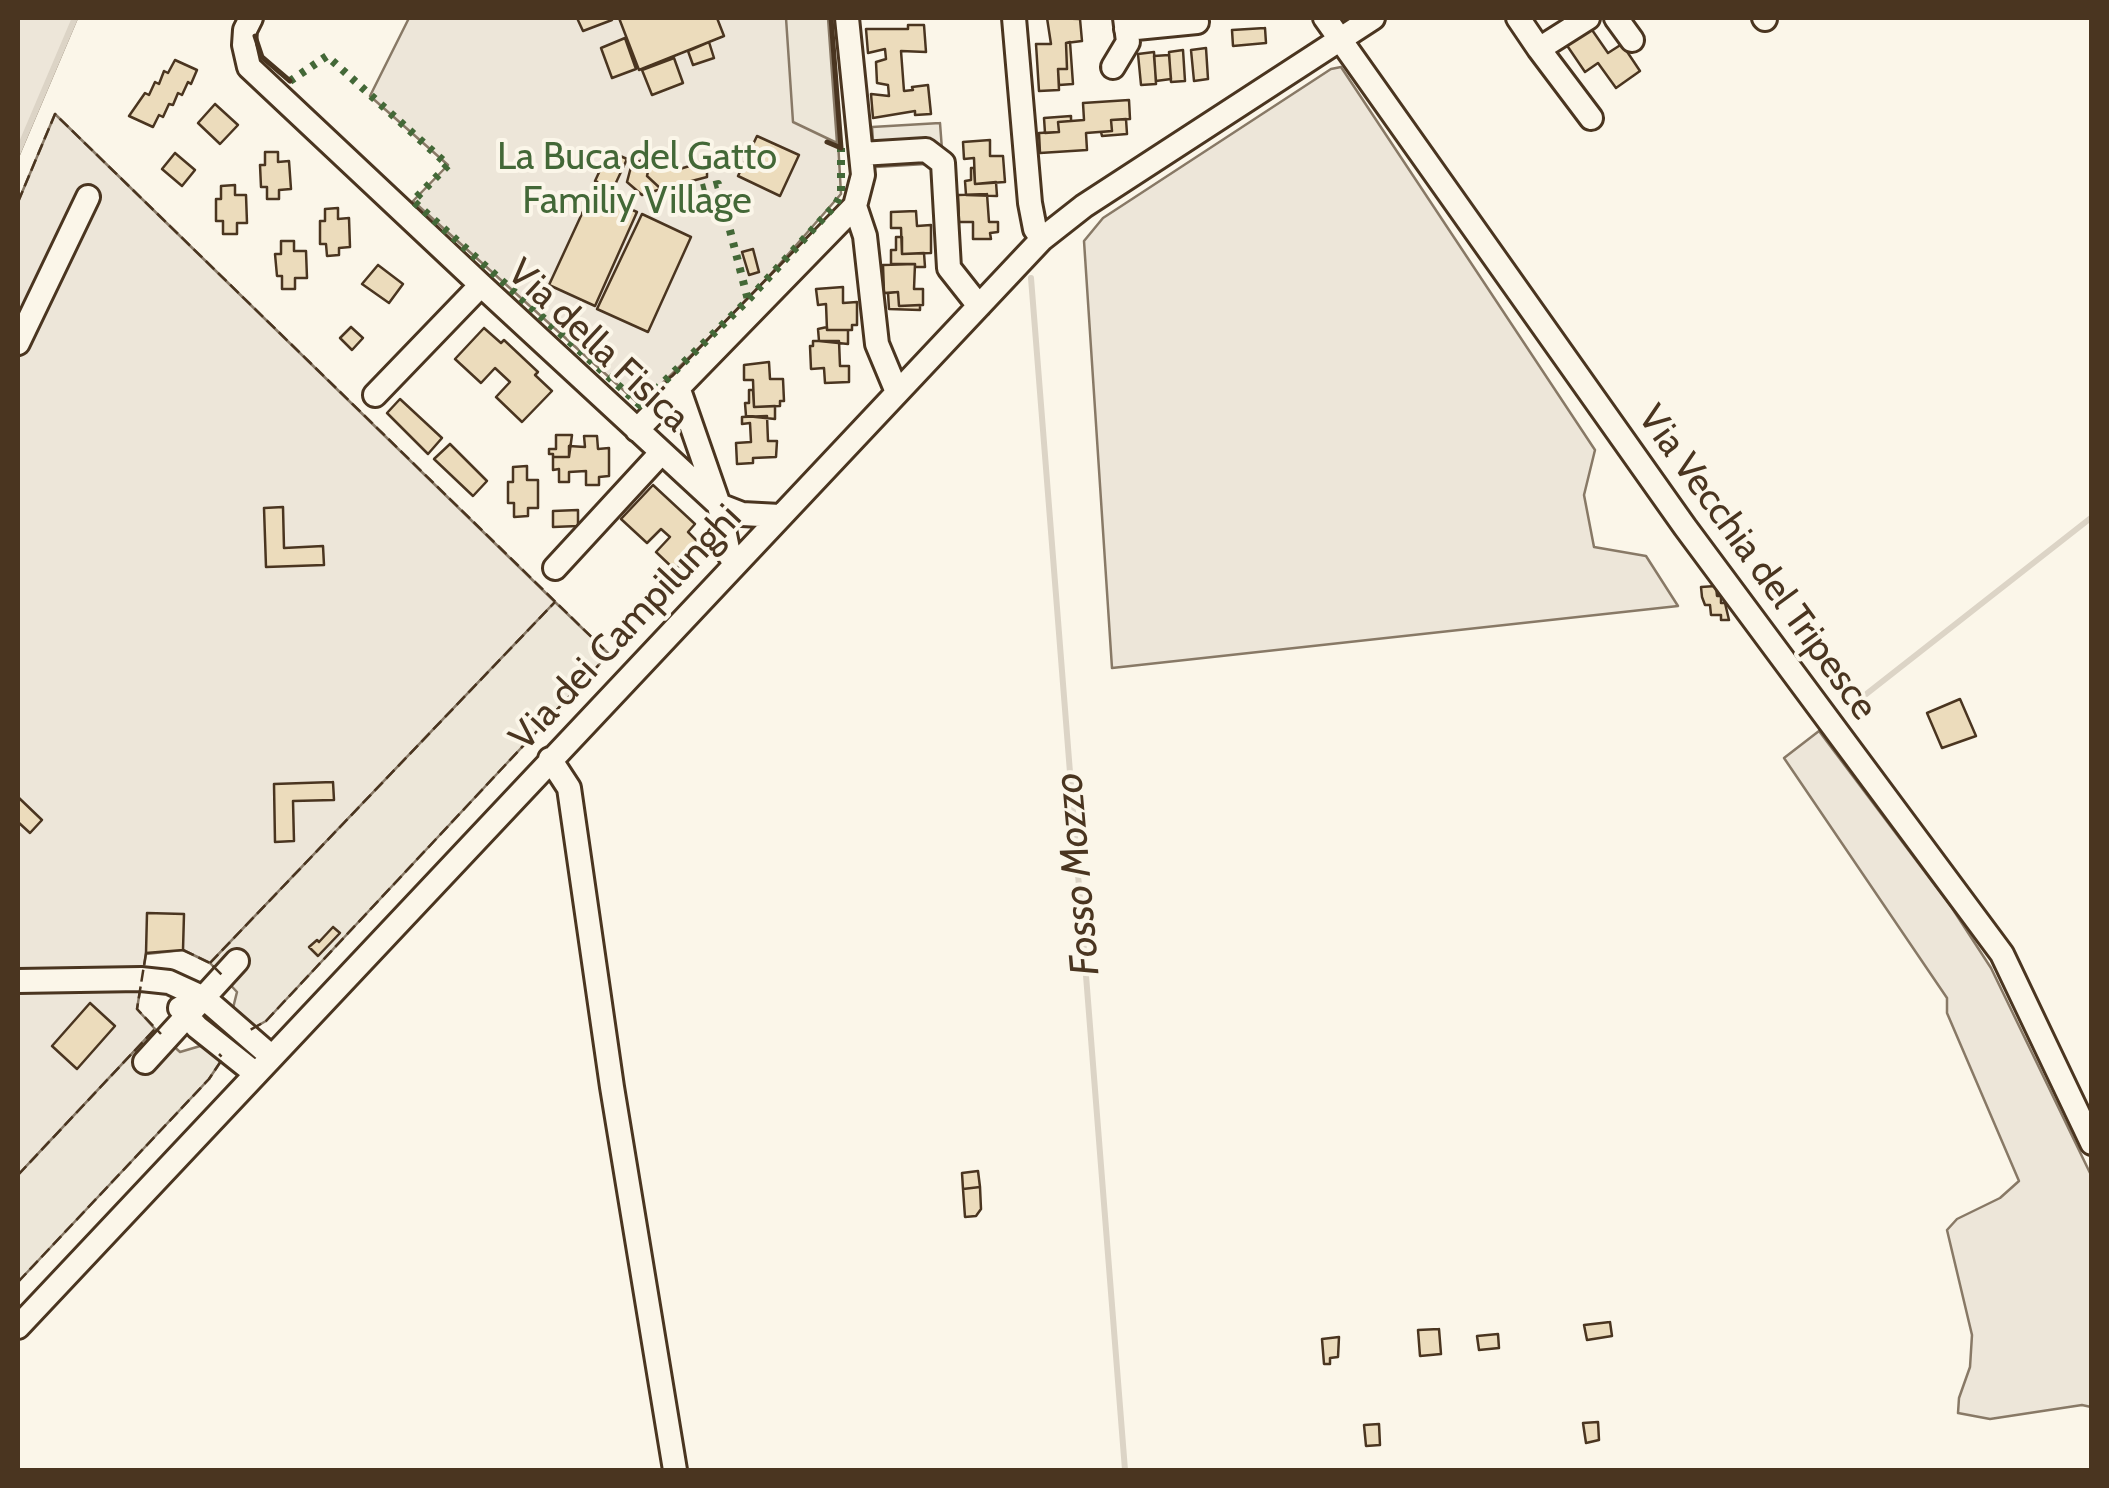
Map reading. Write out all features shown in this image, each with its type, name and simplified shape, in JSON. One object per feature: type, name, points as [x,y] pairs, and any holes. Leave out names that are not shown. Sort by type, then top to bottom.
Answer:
[{"type":"street","name":"Via della Fisica","points":[[251,18],[244,45],[250,67],[719,505]]},
{"type":"street","points":[[637,430],[855,206],[863,174],[847,18]]},
{"type":"street","points":[[1014,18],[1030,203],[1035,229],[1042,239]]},
{"type":"street","name":"Via Vecchia del Tripesce","points":[[1325,18],[1685,527],[2002,954],[2092,1143]]},
{"type":"street","name":"Via dei Campilunghi","points":[[18,1327],[1042,239],[1084,206],[1373,18]]},
{"type":"street","points":[[1518,18],[1591,118]]},
{"type":"street","points":[[1539,49],[1588,18]]},
{"type":"street","points":[[1616,18],[1632,40]]},
{"type":"street","points":[[1113,67],[1128,42],[1126,23],[1197,22]]},
{"type":"street","points":[[861,154],[926,150],[942,163],[949,268],[980,306]]},
{"type":"street","points":[[18,343],[88,197]]},
{"type":"street","points":[[855,206],[865,236],[877,344],[897,392]]},
{"type":"street","points":[[375,395],[481,285]]},
{"type":"street","points":[[678,387],[719,505],[728,554],[735,564]]},
{"type":"street","points":[[556,568],[661,452]]},
{"type":"street","points":[[719,505],[742,514],[780,516]]},
{"type":"street","points":[[550,760],[568,788],[612,1088],[675,1470]]},
{"type":"street","points":[[154,1063],[239,969]]},
{"type":"street","points":[[18,981],[169,982],[209,1002],[264,1066]]},
{"type":"street","points":[[169,982],[191,1022],[264,1066]]},
{"type":"green space","points":[[18,18],[77,18],[18,157]]},
{"type":"green space","name":"La Buca del Gatto Familiy Village","points":[[409,18],[831,18],[841,194],[748,300],[640,405],[413,201],[448,165],[370,96]]},
{"type":"green space","points":[[1341,67],[1595,450],[1584,495],[1594,547],[1646,556],[1678,606],[1112,668],[1084,241],[1103,218],[1331,69]]},
{"type":"green space","points":[[55,114],[555,602],[210,963],[183,950],[146,954],[137,1009],[155,1029],[18,1175],[18,202]]},
{"type":"green space","points":[[1819,731],[1952,908],[1991,968],[2091,1175],[2091,1407],[2082,1405],[1990,1419],[1958,1413],[1970,1367],[1972,1335],[1947,1230],[1957,1219],[2000,1198],[2019,1181],[1947,1013],[1947,998],[1784,758]]},
{"type":"shaded area","points":[[786,18],[828,18],[837,143],[793,122]]},
{"type":"shaded area","points":[[940,123],[943,163],[875,167],[872,127]]},
{"type":"shaded area","points":[[555,602],[609,654],[266,1021],[250,1030],[231,1016],[237,992],[210,963]]},
{"type":"shaded area","points":[[155,1029],[180,1052],[207,1044],[223,1058],[209,1079],[18,1282],[18,1175]]},
{"type":"building","points":[[577,18],[611,18],[612,20],[583,31]]},
{"type":"building","points":[[619,18],[717,18],[724,36],[639,70]]},
{"type":"building","points":[[1047,18],[1080,19],[1082,41],[1066,43],[1067,69],[1058,69],[1059,90],[1039,91],[1036,44],[1051,44]]},
{"type":"building","points":[[908,25],[924,25],[926,52],[901,51],[904,91],[928,85],[931,114],[915,115],[915,111],[873,118],[871,94],[889,96],[888,85],[877,83],[876,62],[886,59],[885,49],[868,53],[866,29],[908,29]]},
{"type":"building","points":[[1590,27],[1608,53],[1622,44],[1640,71],[1616,88],[1598,63],[1585,72],[1566,44]]},
{"type":"building","points":[[1265,28],[1266,43],[1233,46],[1232,30]]},
{"type":"building","points":[[625,38],[636,69],[612,78],[601,48]]},
{"type":"building","points":[[709,42],[714,58],[693,65],[688,51]]},
{"type":"building","points":[[1070,42],[1073,84],[1059,85],[1058,69],[1067,69],[1066,43]]},
{"type":"building","points":[[1206,48],[1208,79],[1194,81],[1191,50]]},
{"type":"building","points":[[1183,50],[1185,81],[1171,82],[1169,52]]},
{"type":"building","points":[[1154,52],[1156,84],[1141,85],[1138,54]]},
{"type":"building","points":[[1169,55],[1171,79],[1156,81],[1154,56]]},
{"type":"building","points":[[674,58],[683,83],[652,95],[642,70]]},
{"type":"building","points":[[175,60],[197,70],[182,95],[178,93],[173,105],[169,104],[163,117],[159,115],[153,127],[129,116],[145,93],[149,95],[155,82],[159,84],[164,71],[168,73]]},
{"type":"building","points":[[1129,100],[1130,119],[1111,120],[1112,131],[1086,133],[1087,150],[1040,153],[1039,133],[1059,132],[1058,122],[1084,120],[1083,103]]},
{"type":"building","points":[[215,104],[238,125],[220,144],[198,123]]},
{"type":"building","points":[[1071,116],[1071,121],[1058,122],[1059,132],[1045,133],[1044,118]]},
{"type":"building","points":[[1126,119],[1127,134],[1102,136],[1101,132],[1112,131],[1111,120]]},
{"type":"building","points":[[757,136],[799,155],[780,196],[738,176]]},
{"type":"building","points":[[990,140],[990,156],[1003,156],[1005,182],[975,184],[974,158],[964,159],[963,142]]},
{"type":"building","points":[[609,151],[627,159],[613,189],[595,181]]},
{"type":"building","points":[[660,151],[676,170],[707,161],[707,177],[661,189],[647,176],[651,158]]},
{"type":"building","points":[[265,152],[278,152],[278,162],[289,161],[291,189],[279,190],[279,199],[267,199],[267,187],[261,187],[260,165],[265,165]]},
{"type":"building","points":[[175,153],[195,170],[182,186],[162,169]]},
{"type":"building","points":[[651,158],[647,176],[661,189],[642,195],[627,182],[632,163]]},
{"type":"building","points":[[971,168],[975,184],[996,182],[997,196],[966,195],[965,181],[971,180]]},
{"type":"building","points":[[235,185],[235,195],[246,195],[247,223],[237,223],[237,234],[223,234],[223,221],[216,221],[216,199],[221,199],[221,186]]},
{"type":"building","points":[[592,192],[637,212],[595,306],[549,285]]},
{"type":"building","points":[[987,194],[989,222],[998,222],[998,232],[990,233],[991,239],[973,239],[973,222],[959,222],[958,195]]},
{"type":"building","points":[[338,208],[338,219],[349,218],[350,247],[339,248],[339,255],[327,256],[326,244],[320,244],[320,221],[325,221],[325,209]]},
{"type":"building","points":[[916,211],[917,226],[931,225],[931,253],[902,254],[901,228],[891,228],[891,212]]},
{"type":"building","points":[[642,214],[691,237],[648,332],[597,309]]},
{"type":"building","points":[[896,237],[902,237],[902,254],[924,253],[925,267],[891,264]]},
{"type":"building","points":[[281,241],[294,241],[294,251],[306,251],[307,278],[295,278],[295,289],[282,289],[282,276],[277,276],[275,254],[281,254]]},
{"type":"building","points":[[753,249],[759,272],[749,275],[742,252]]},
{"type":"building","points":[[915,264],[914,289],[923,289],[923,305],[899,306],[898,292],[884,293],[883,265]]},
{"type":"building","points":[[378,265],[403,284],[389,303],[362,284]]},
{"type":"building","points":[[843,287],[843,303],[857,302],[857,325],[852,325],[852,330],[827,330],[826,304],[818,305],[816,289]]},
{"type":"building","points":[[898,292],[899,306],[920,305],[920,310],[889,309],[888,293]]},
{"type":"building","points":[[351,327],[363,338],[352,350],[340,338]]},
{"type":"building","points":[[484,328],[501,343],[504,340],[552,391],[522,422],[496,397],[510,382],[495,368],[481,383],[455,359]]},
{"type":"building","points":[[818,329],[848,330],[848,344],[819,341]]},
{"type":"building","points":[[813,341],[839,341],[840,366],[849,366],[849,382],[825,383],[824,368],[811,369]]},
{"type":"building","points":[[769,362],[770,379],[783,379],[784,401],[780,401],[780,406],[754,407],[753,380],[744,380],[744,365]]},
{"type":"building","points":[[749,390],[753,390],[754,407],[775,406],[775,419],[746,416]]},
{"type":"building","points":[[400,399],[442,438],[428,454],[387,413]]},
{"type":"building","points":[[767,416],[768,441],[777,441],[776,457],[753,458],[753,463],[737,464],[736,443],[751,442],[750,423],[742,424],[742,417]]},
{"type":"building","points":[[556,435],[572,435],[569,457],[549,454],[549,449],[556,449]]},
{"type":"building","points":[[584,436],[597,436],[598,449],[609,448],[609,476],[599,477],[599,485],[586,485],[586,471],[569,472],[569,482],[559,482],[559,469],[553,470],[553,457],[569,457],[569,446],[585,447]]},
{"type":"building","points":[[450,444],[487,481],[473,496],[434,459]]},
{"type":"building","points":[[527,466],[527,480],[538,480],[538,508],[528,508],[528,516],[514,517],[514,503],[508,503],[508,482],[513,482],[513,467]]},
{"type":"building","points":[[653,485],[695,524],[688,532],[698,547],[675,570],[656,552],[670,537],[661,529],[647,543],[621,519]]},
{"type":"building","points":[[283,507],[284,548],[323,546],[324,565],[266,567],[264,508]]},
{"type":"building","points":[[578,510],[578,526],[553,527],[553,511]]},
{"type":"building","points":[[1716,586],[1729,620],[1711,615],[1710,605],[1705,605],[1701,587]]},
{"type":"building","points":[[1960,699],[1976,736],[1942,748],[1927,713]]},
{"type":"building","points":[[333,782],[334,800],[293,801],[294,841],[275,842],[274,784]]},
{"type":"building","points":[[18,797],[42,820],[30,833],[18,822]]},
{"type":"building","points":[[147,913],[184,914],[183,950],[146,953]]},
{"type":"building","points":[[333,927],[340,933],[318,956],[309,947]]},
{"type":"building","points":[[90,1003],[115,1026],[77,1069],[52,1046]]},
{"type":"building","points":[[978,1171],[980,1187],[963,1189],[962,1173]]},
{"type":"building","points":[[980,1187],[981,1209],[976,1216],[965,1217],[963,1189]]},
{"type":"building","points":[[1610,1322],[1612,1336],[1587,1340],[1584,1325]]},
{"type":"building","points":[[1439,1329],[1441,1354],[1420,1356],[1418,1330]]},
{"type":"building","points":[[1498,1334],[1499,1348],[1479,1350],[1477,1336]]},
{"type":"building","points":[[1339,1337],[1338,1357],[1324,1364],[1322,1339]]},
{"type":"building","points":[[1598,1422],[1599,1440],[1586,1443],[1583,1423]]},
{"type":"building","points":[[1379,1424],[1380,1445],[1366,1446],[1364,1425]]},
{"type":"waterway","points":[[18,152],[75,18]]},
{"type":"waterway","name":"Fosso Mozzo","points":[[1031,278],[1125,1470]]},
{"type":"waterway","points":[[1851,706],[2092,517]]},
{"type":"hedge","points":[[290,81],[327,56],[448,165],[413,201],[640,405],[748,300],[836,204],[841,194],[841,148]]},
{"type":"hedge","points":[[676,195],[718,184],[748,300]]},
{"type":"fence","points":[[18,202],[55,114],[609,654],[266,1021],[250,1030]]},
{"type":"fence","points":[[210,963],[555,602]]},
{"type":"fence","points":[[183,950],[210,963],[222,975]]},
{"type":"fence","points":[[146,953],[137,1009],[161,1034]]},
{"type":"fence","points":[[18,1175],[155,1029]]},
{"type":"fence","points":[[18,1282],[209,1079],[223,1058],[219,1054]]},
{"type":"wall","points":[[827,142],[841,148],[831,18]]},
{"type":"wall","points":[[255,36],[262,57],[290,81]]}]
